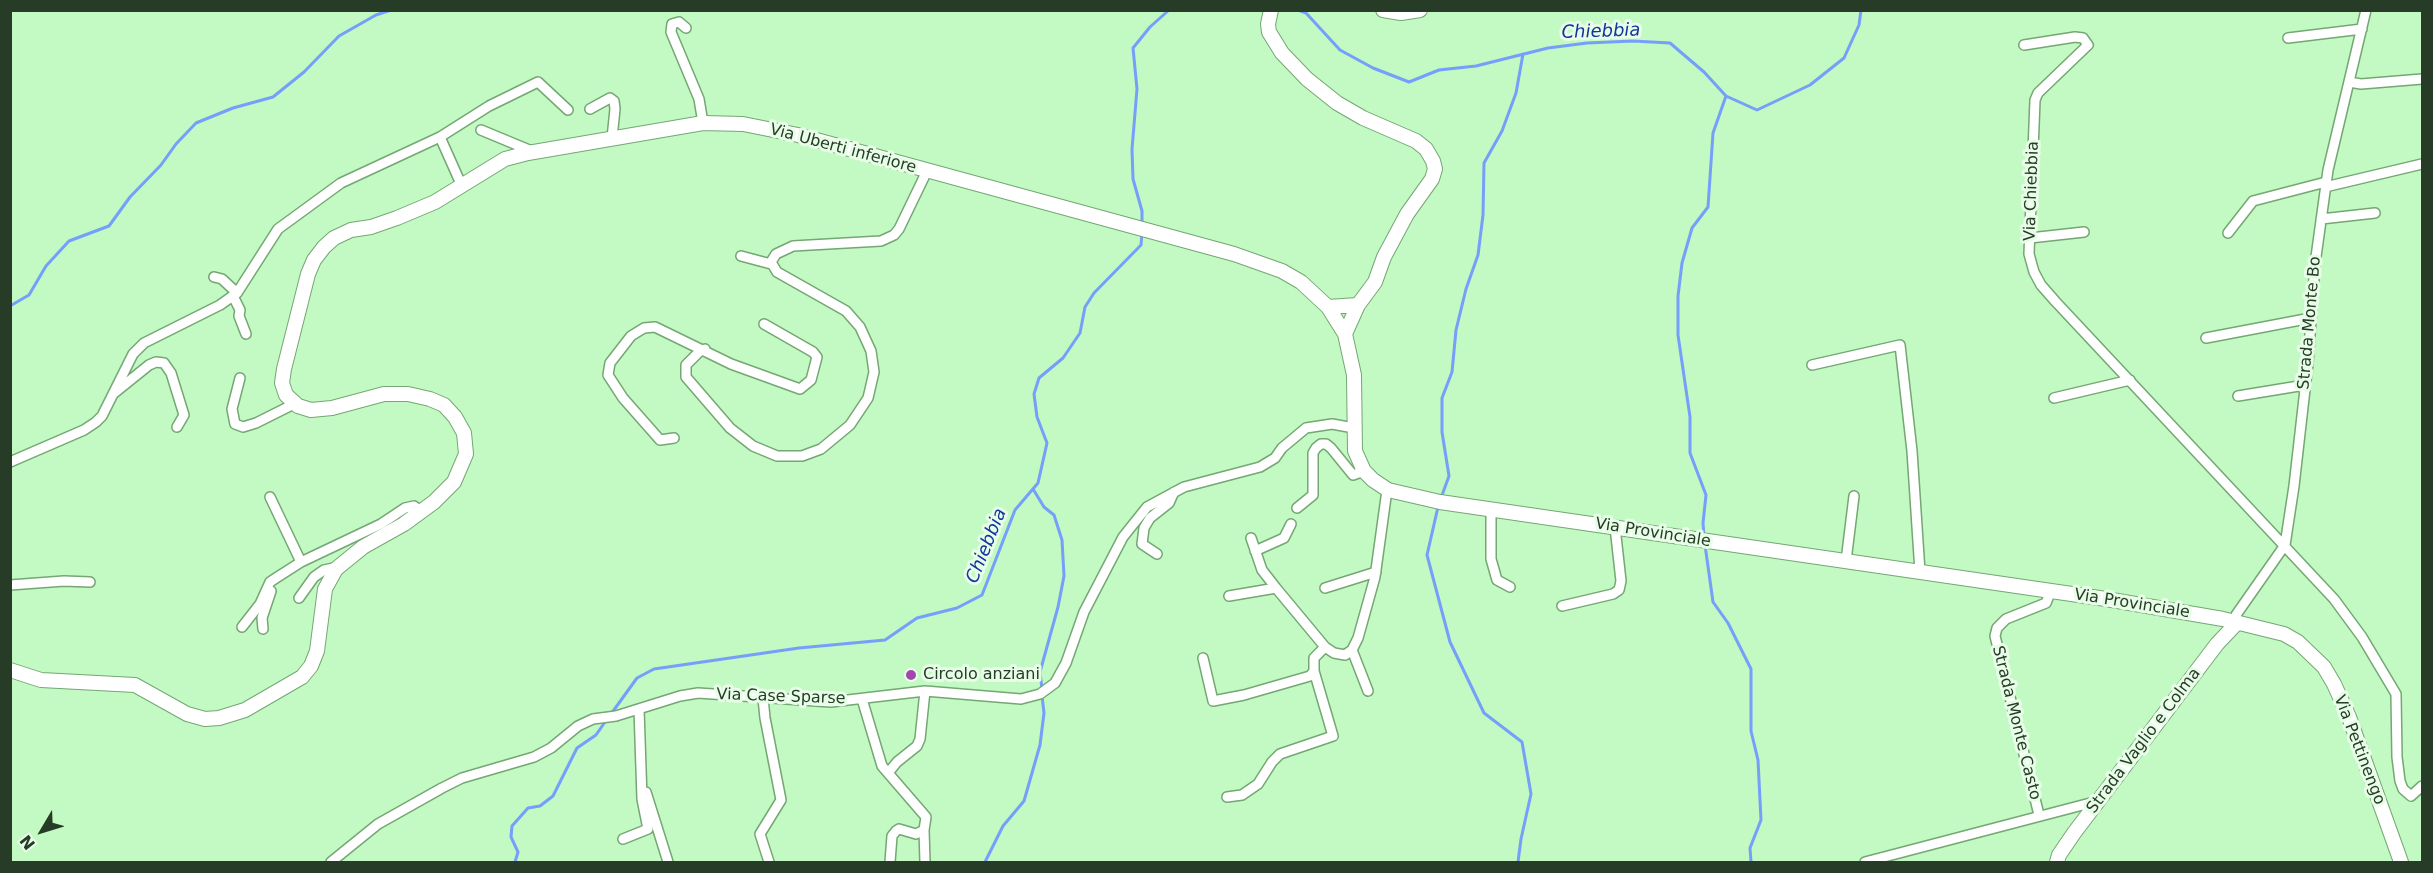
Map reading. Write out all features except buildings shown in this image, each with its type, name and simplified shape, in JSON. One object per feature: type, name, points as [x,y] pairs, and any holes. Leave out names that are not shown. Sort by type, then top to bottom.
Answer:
[{"type":"main road","points":[[1383,10],[1401,13],[1420,10]]},
{"type":"main road","points":[[1271,11],[1269,32],[1282,52],[1307,79],[1337,103],[1363,118],[1416,141],[1426,149],[1435,168],[1424,193],[1407,214],[1384,258],[1375,282],[1359,305],[1345,334]]},
{"type":"main road","name":"Via Uberti inferiore","points":[[294,404],[283,388],[284,369],[308,274],[319,253],[334,238],[397,218],[435,202],[505,159],[703,123],[743,124],[766,128],[1234,254],[1282,271],[1301,282],[1328,307],[1345,334],[1354,375],[1355,451],[1364,471]]},
{"type":"main road","points":[[1328,307],[1359,305]]},
{"type":"main road","points":[[10,670],[41,680],[135,685],[187,714],[205,718],[219,718],[245,710],[302,677],[311,666],[317,651],[325,589],[338,567],[363,547],[422,512],[454,482],[466,454],[464,433],[455,417],[444,405],[408,394],[384,394],[361,402],[318,410],[303,409],[294,404]]},
{"type":"main road","points":[[1364,471],[1372,480],[1387,490]]},
{"type":"main road","name":"Via Provinciale","points":[[1387,490],[1440,502],[2051,591],[2223,619],[2236,624]]},
{"type":"main road","name":"Strada Vaglio e Colma","points":[[2057,862],[2073,833],[2100,801],[2217,644],[2236,624]]},
{"type":"main road","name":"Via Pettinengo","points":[[2236,624],[2284,634],[2298,642],[2324,667],[2349,717],[2401,862]]},
{"type":"street","name":"Strada Monte Bo","points":[[2236,624],[2236,615],[2285,545],[2305,386],[2326,184],[2366,10]]},
{"type":"street","points":[[686,28],[680,22],[672,24],[671,32],[699,99],[703,123]]},
{"type":"street","points":[[2288,38],[2362,29]]},
{"type":"street","name":"Via Chiebbia","points":[[2024,45],[2075,37],[2083,38],[2088,45],[2038,93],[2035,100],[2029,254],[2034,272],[2041,285],[2334,599],[2381,667],[2396,694],[2400,781],[2403,789],[2411,796],[2422,786]]},
{"type":"street","points":[[2349,82],[2361,84],[2422,79]]},
{"type":"street","points":[[10,462],[84,430],[102,416],[133,354],[144,343],[220,305],[235,294],[270,240],[291,219],[341,183],[440,137],[489,106],[538,82],[568,110]]},
{"type":"street","points":[[590,109],[610,98],[614,101],[612,138]]},
{"type":"street","points":[[481,130],[534,152]]},
{"type":"street","points":[[440,137],[461,184]]},
{"type":"street","points":[[2228,233],[2253,201],[2422,164]]},
{"type":"street","points":[[771,264],[776,254],[793,246],[880,241],[894,235],[927,171]]},
{"type":"street","points":[[2321,219],[2375,213]]},
{"type":"street","points":[[2030,238],[2084,232]]},
{"type":"street","points":[[705,349],[686,365],[686,377],[730,428],[753,446],[777,456],[802,456],[821,449],[857,416],[868,398],[873,372],[871,351],[860,327],[846,311],[777,272],[771,264],[741,256]]},
{"type":"street","points":[[214,277],[222,279],[235,294],[240,310],[239,316],[246,334]]},
{"type":"street","points":[[2206,338],[2311,318]]},
{"type":"street","points":[[674,438],[660,440],[623,398],[608,375],[610,363],[631,336],[644,328],[655,327],[731,363],[800,389],[811,380],[817,357],[813,352],[764,324]]},
{"type":"street","points":[[1812,365],[1900,345],[1912,452],[1920,572]]},
{"type":"street","points":[[111,395],[116,394],[149,365],[156,362],[164,363],[175,382],[184,415],[177,427]]},
{"type":"street","points":[[240,378],[232,409],[235,424],[243,427],[256,423],[294,404]]},
{"type":"street","points":[[2054,398],[2130,380]]},
{"type":"street","points":[[2238,396],[2305,386]]},
{"type":"street","name":"Via Case Sparse","points":[[331,862],[378,824],[462,778],[534,757],[551,748],[578,726],[639,710],[680,696],[698,693],[831,702],[925,691],[1022,699],[1035,696],[1055,683],[1066,663],[1084,612],[1123,537],[1148,507],[1184,487],[1260,467],[1275,458],[1282,448],[1306,428],[1332,424],[1354,428]]},
{"type":"street","points":[[1297,508],[1313,495],[1313,453],[1321,444],[1326,444],[1331,448],[1353,475],[1364,471]]},
{"type":"street","points":[[1251,538],[1262,570],[1276,588],[1325,647],[1334,653],[1345,655],[1352,650],[1376,572],[1387,490]]},
{"type":"street","points":[[1157,554],[1142,544],[1144,528],[1150,518],[1169,503],[1174,492]]},
{"type":"street","points":[[1846,561],[1854,496]]},
{"type":"street","points":[[270,497],[301,562]]},
{"type":"street","points":[[242,627],[260,604],[270,582],[301,562],[381,524],[405,508],[414,506],[422,512]]},
{"type":"street","points":[[1491,508],[1491,559],[1497,580],[1510,587]]},
{"type":"street","points":[[1255,551],[1284,538],[1291,524]]},
{"type":"street","points":[[1562,606],[1613,594],[1618,590],[1621,581],[1615,527]]},
{"type":"street","points":[[299,598],[314,577],[324,570],[338,567]]},
{"type":"street","points":[[1325,588],[1376,572]]},
{"type":"street","points":[[263,629],[262,618],[276,578]]},
{"type":"street","points":[[10,585],[64,581],[90,582]]},
{"type":"street","points":[[1229,596],[1276,588]]},
{"type":"street","name":"Strada Monte Casto","points":[[2039,815],[1995,636],[1997,628],[2006,619],[2046,603],[2051,591]]},
{"type":"street","points":[[1227,797],[1242,795],[1258,784],[1280,754],[1333,736],[1314,671],[1314,658],[1325,647]]},
{"type":"street","points":[[1352,650],[1368,691]]},
{"type":"street","points":[[1203,658],[1213,701],[1274,688],[1310,676],[1314,671]]},
{"type":"street","points":[[888,773],[916,746],[920,739],[925,691]]},
{"type":"street","points":[[763,698],[781,800],[760,834],[769,862]]},
{"type":"street","points":[[862,699],[882,766],[926,817],[925,862]]},
{"type":"street","points":[[622,840],[648,829],[642,799],[639,710]]},
{"type":"street","points":[[643,781],[668,862]]},
{"type":"street","points":[[1865,862],[2100,801]]},
{"type":"street","points":[[890,862],[892,836],[896,831],[899,829],[916,834],[924,830]]},
{"type":"waterway","points":[[10,306],[29,295],[46,266],[69,241],[109,226],[130,197],[161,165],[176,144],[196,123],[233,108],[273,97],[304,72],[339,36],[376,15],[391,10]]},
{"type":"waterway","name":"Chiebbia","points":[[1142,223],[1142,211],[1133,179],[1132,149],[1137,89],[1133,48],[1150,27],[1169,10]]},
{"type":"waterway","name":"Chiebbia","points":[[1298,10],[1306,13],[1340,50],[1373,68],[1409,82],[1439,70],[1476,66],[1548,48],[1633,41],[1670,43],[1704,72],[1726,96],[1757,110],[1810,85],[1844,58],[1859,25],[1861,10]]},
{"type":"waterway","points":[[1441,498],[1449,476],[1442,432],[1442,398],[1452,372],[1456,330],[1466,289],[1478,255],[1483,215],[1484,163],[1502,131],[1516,93],[1523,54]]},
{"type":"waterway","points":[[1704,536],[1706,495],[1690,453],[1690,417],[1678,335],[1678,296],[1682,263],[1692,228],[1708,207],[1713,133],[1726,96]]},
{"type":"waterway","name":"Chiebbia","points":[[611,714],[637,678],[654,669],[799,648],[885,640],[917,618],[957,608],[982,595],[1015,510],[1038,483],[1047,443],[1037,417],[1034,394],[1039,378],[1063,358],[1080,333],[1085,307],[1094,293],[1141,245],[1142,233]]},
{"type":"waterway","points":[[1033,489],[1044,507],[1054,515],[1062,540],[1064,576],[1040,672],[1042,689]]},
{"type":"waterway","points":[[1438,507],[1427,555],[1450,642],[1484,713],[1522,742],[1531,794],[1518,862]]},
{"type":"waterway","points":[[1705,545],[1713,602],[1728,623],[1751,669],[1751,731],[1758,760],[1761,820],[1750,848],[1751,862]]},
{"type":"waterway","points":[[985,862],[1003,826],[1024,801],[1040,745],[1044,713],[1042,696]]},
{"type":"waterway","name":"Chiebbia","points":[[515,862],[518,852],[511,837],[512,826],[528,808],[540,806],[553,796],[577,748],[596,735],[607,719]]},
{"type":"place","name":"Circolo anziani","points":[[911,675]]}]
